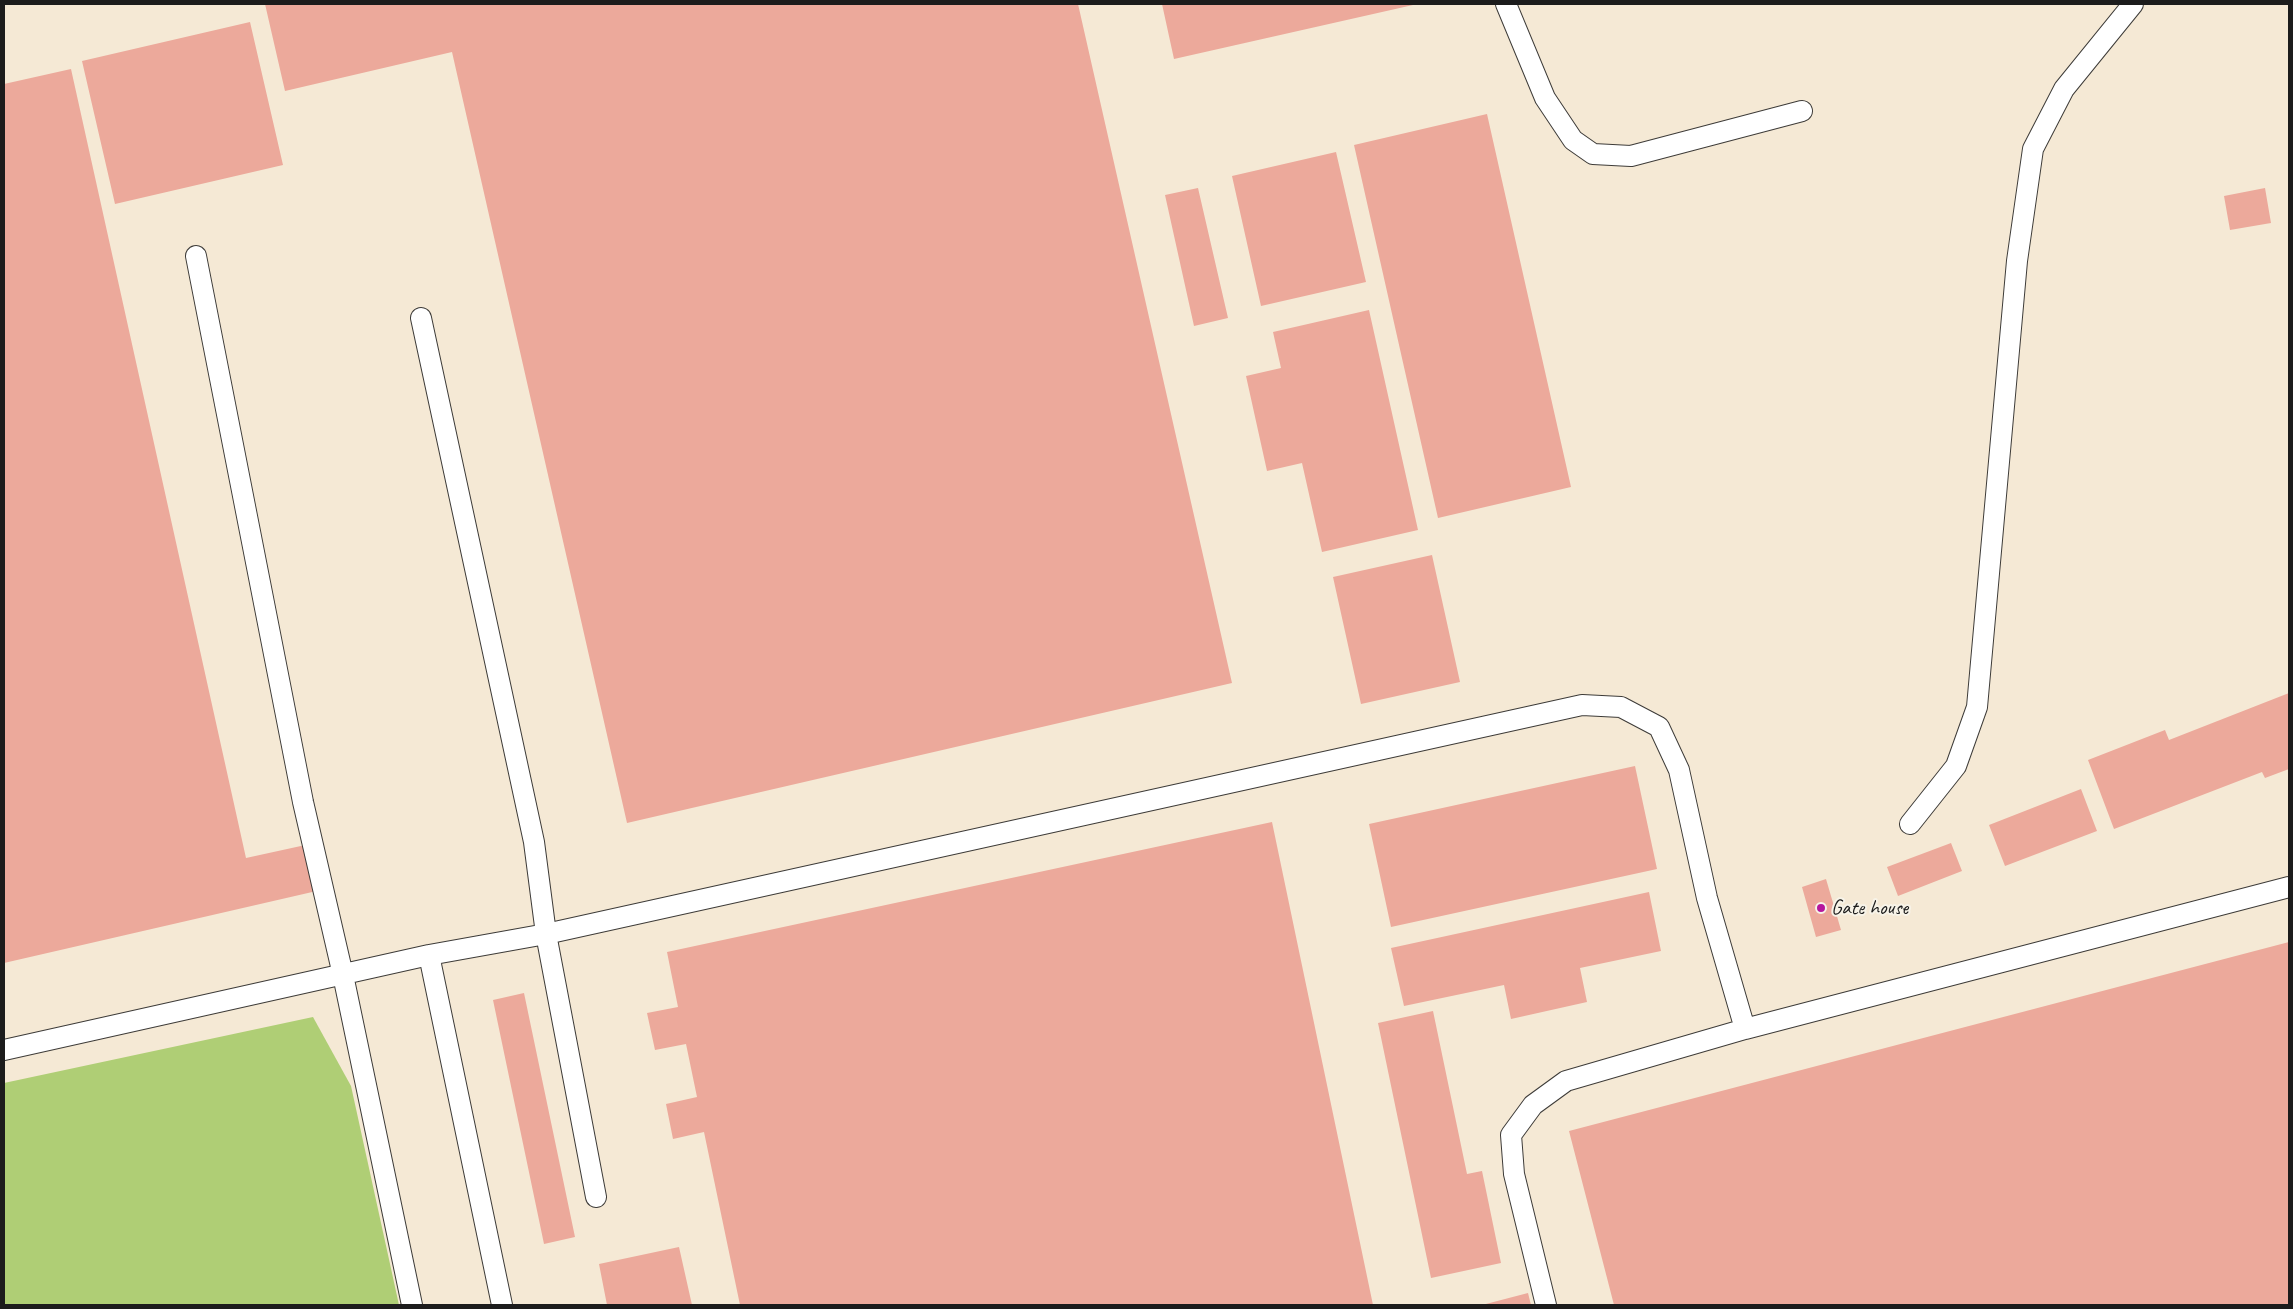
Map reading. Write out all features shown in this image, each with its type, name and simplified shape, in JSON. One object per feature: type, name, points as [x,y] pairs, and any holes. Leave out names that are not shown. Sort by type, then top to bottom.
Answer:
[{"type":"lane","points":[[1506,4],[1546,98],[1573,140],[1593,154],[1631,156],[1802,111]]},
{"type":"lane","points":[[1910,824],[1956,766],[1977,707],[2017,261],[2033,149],[2064,89],[2133,4]]},
{"type":"lane","points":[[196,256],[303,802],[343,976],[412,1305]]},
{"type":"lane","points":[[421,318],[534,842],[546,934],[596,1197]]},
{"type":"lane","points":[[4,1050],[343,976],[429,955],[546,934],[1582,705],[1621,707],[1659,727],[1679,770],[1707,898],[1745,1030]]},
{"type":"lane","points":[[1546,1305],[1514,1174],[1511,1135],[1533,1105],[1566,1081],[1745,1030],[2289,887]]},
{"type":"lane","points":[[429,955],[502,1305]]},
{"type":"green space","points":[[313,1017],[351,1086],[399,1305],[4,1305],[4,1083]]},
{"type":"building","points":[[265,4],[1078,4],[1232,683],[627,823],[452,52],[285,91]]},
{"type":"building","points":[[1162,4],[1413,4],[1413,5],[1174,59]]},
{"type":"building","points":[[250,22],[283,165],[115,204],[82,61]]},
{"type":"building","points":[[71,69],[246,858],[310,844],[321,890],[4,963],[4,84]]},
{"type":"building","points":[[1487,114],[1571,487],[1438,518],[1354,145]]},
{"type":"building","points":[[1336,152],[1366,282],[1261,306],[1232,176]]},
{"type":"building","points":[[1198,188],[1228,318],[1194,326],[1165,195]]},
{"type":"building","points":[[2265,188],[2271,223],[2230,230],[2224,196]]},
{"type":"building","points":[[1369,310],[1418,530],[1322,552],[1302,463],[1267,471],[1246,376],[1281,368],[1273,332]]},
{"type":"building","points":[[1432,555],[1460,682],[1361,704],[1333,577]]},
{"type":"building","points":[[2289,693],[2289,769],[2265,778],[2262,772],[2114,829],[2088,760],[2165,730],[2169,740]]},
{"type":"building","points":[[1635,766],[1657,869],[1391,927],[1369,824]]},
{"type":"building","points":[[2081,789],[2097,831],[2005,866],[1989,825]]},
{"type":"building","points":[[1272,822],[1373,1305],[740,1305],[704,1132],[673,1139],[666,1104],[697,1097],[686,1044],[655,1050],[647,1013],[678,1007],[667,952]]},
{"type":"building","points":[[1951,843],[1962,871],[1898,896],[1887,867]]},
{"type":"building","name":"Gate house","points":[[1826,879],[1841,930],[1816,937],[1802,887]]},
{"type":"building","points":[[1649,892],[1661,951],[1580,968],[1587,1002],[1511,1019],[1504,985],[1404,1006],[1391,948]]},
{"type":"building","points":[[2289,942],[2289,1305],[1614,1305],[1569,1131]]},
{"type":"building","points":[[524,993],[575,1237],[544,1244],[493,1000]]},
{"type":"building","points":[[1433,1011],[1467,1174],[1482,1171],[1501,1263],[1431,1278],[1378,1023]]},
{"type":"building","points":[[679,1247],[692,1305],[607,1305],[599,1264]]},
{"type":"building","points":[[1528,1293],[1531,1305],[1482,1305]]},
{"type":"place","name":"Gate house","points":[[1821,908]]}]
